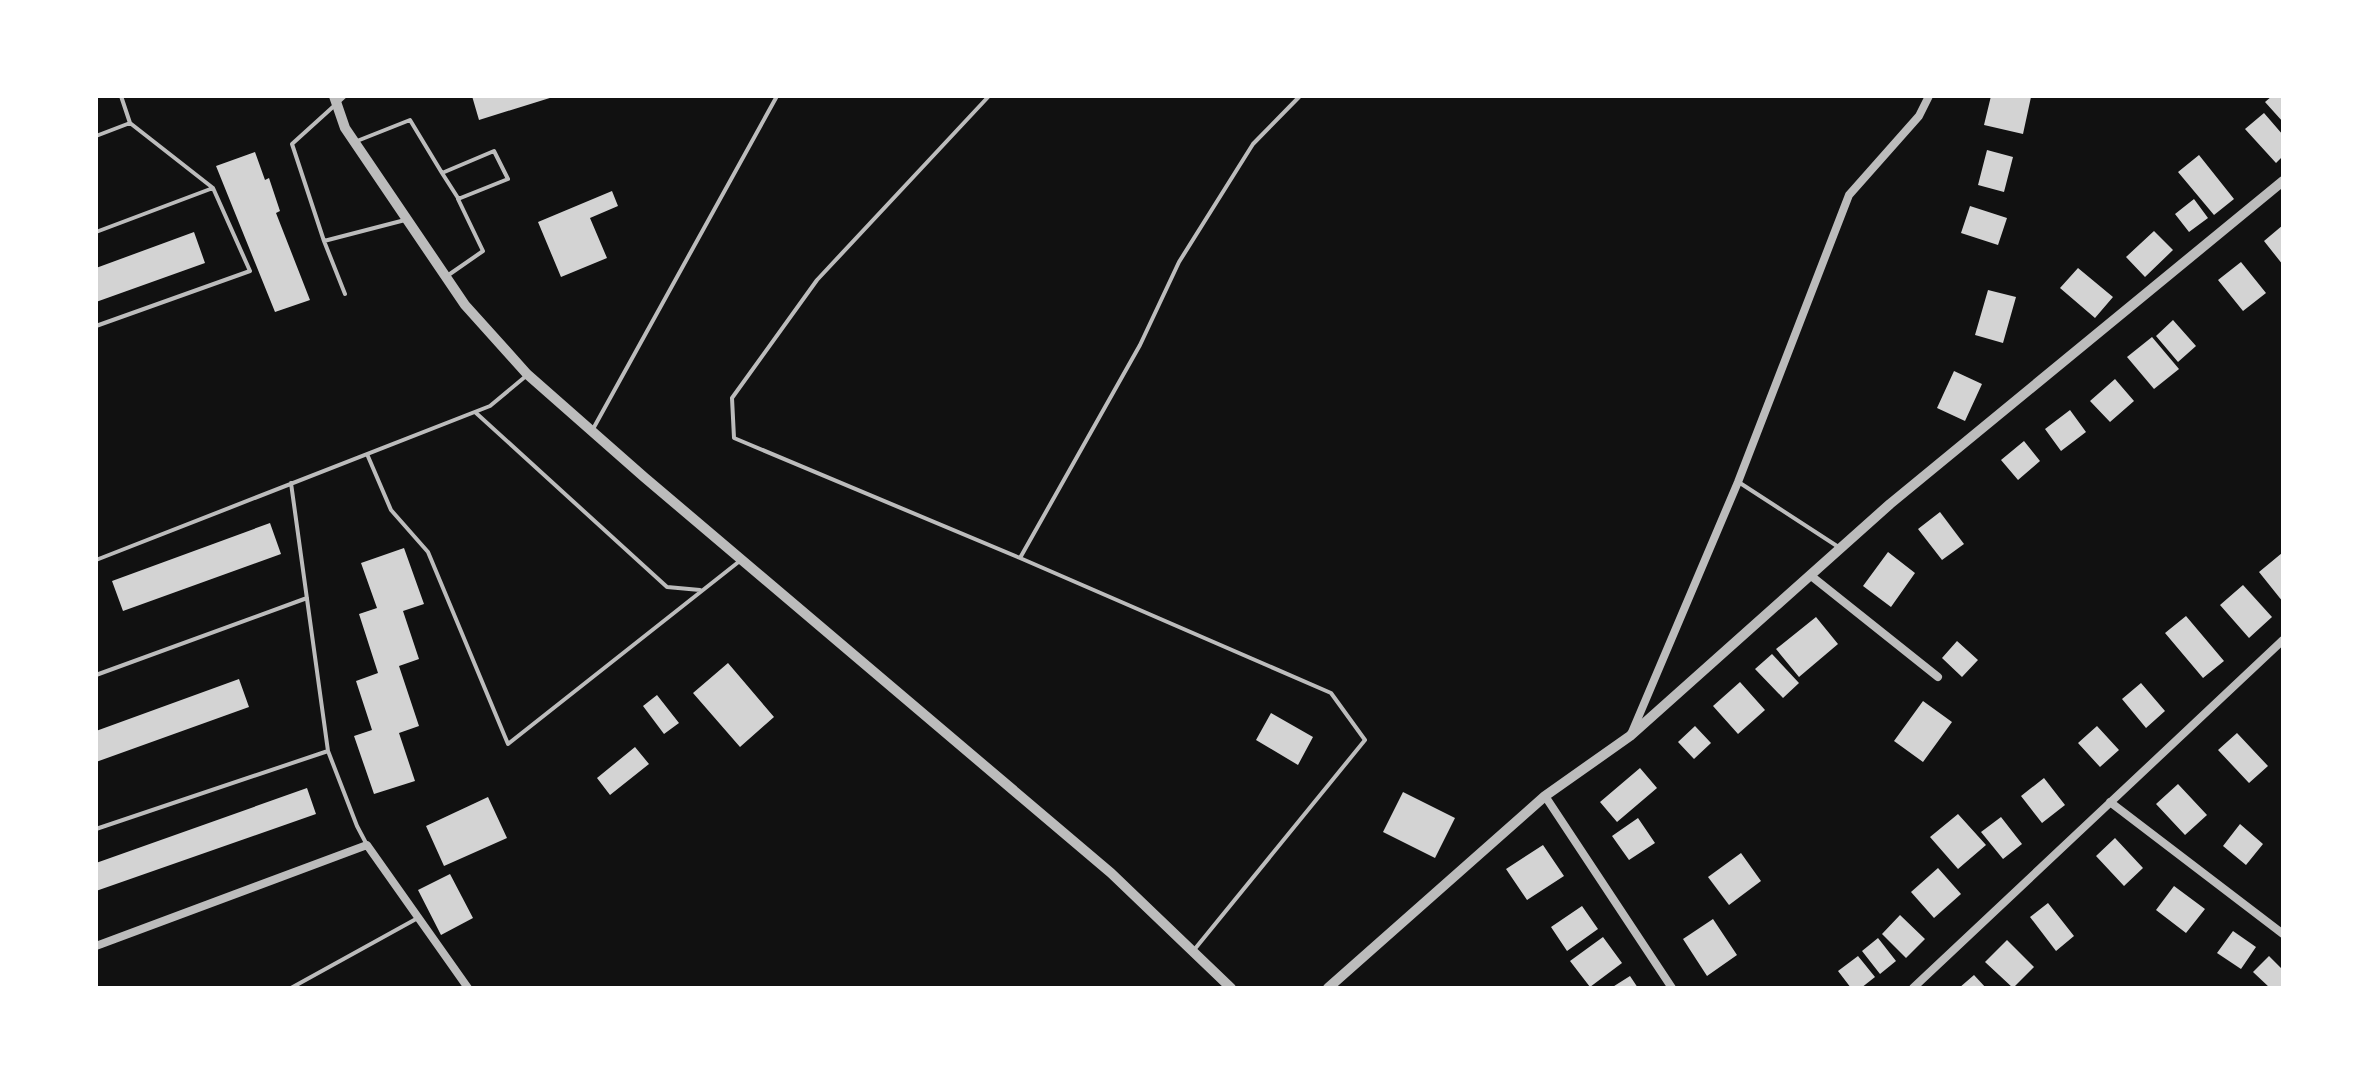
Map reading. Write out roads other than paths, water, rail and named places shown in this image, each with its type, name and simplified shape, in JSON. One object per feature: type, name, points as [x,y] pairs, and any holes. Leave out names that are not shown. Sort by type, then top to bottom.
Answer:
[{"type":"street","points":[[1630,736],[1738,482],[1849,195],[1919,116],[1929,96]]},
{"type":"street","points":[[339,98],[345,128],[465,305],[527,374],[1111,873],[1231,988]]},
{"type":"street","points":[[1328,988],[1545,796],[1630,736],[1890,504],[2283,181]]},
{"type":"street","points":[[1810,575],[1938,677]]},
{"type":"street","points":[[1913,988],[2283,640]]},
{"type":"street","points":[[1545,796],[1672,988]]},
{"type":"street","points":[[2110,802],[2283,934]]},
{"type":"street","points":[[96,946],[367,845],[468,988]]},
{"type":"lane","points":[[96,326],[250,271],[213,188],[130,123],[121,96]]},
{"type":"lane","points":[[592,431],[777,96]]},
{"type":"lane","points":[[989,96],[817,280],[732,398],[734,438],[1331,693],[1365,740],[1193,951]]},
{"type":"lane","points":[[1020,558],[1140,345],[1179,262],[1253,144],[1300,96]]},
{"type":"lane","points":[[339,98],[292,144],[345,294]]},
{"type":"lane","points":[[355,142],[410,120],[458,199],[483,251],[446,276]]},
{"type":"lane","points":[[96,136],[130,123]]},
{"type":"lane","points":[[442,173],[494,151],[508,179],[458,199]]},
{"type":"lane","points":[[96,232],[213,188]]},
{"type":"lane","points":[[324,241],[407,219]]},
{"type":"lane","points":[[96,560],[490,406],[527,374]]},
{"type":"lane","points":[[475,412],[667,587],[702,590]]},
{"type":"lane","points":[[367,454],[391,510],[428,552],[508,744],[741,559]]},
{"type":"lane","points":[[1738,482],[1840,549]]},
{"type":"lane","points":[[291,483],[328,751],[367,845]]},
{"type":"lane","points":[[96,675],[307,598]]},
{"type":"lane","points":[[96,829],[328,751]]},
{"type":"lane","points":[[291,988],[419,918]]}]
